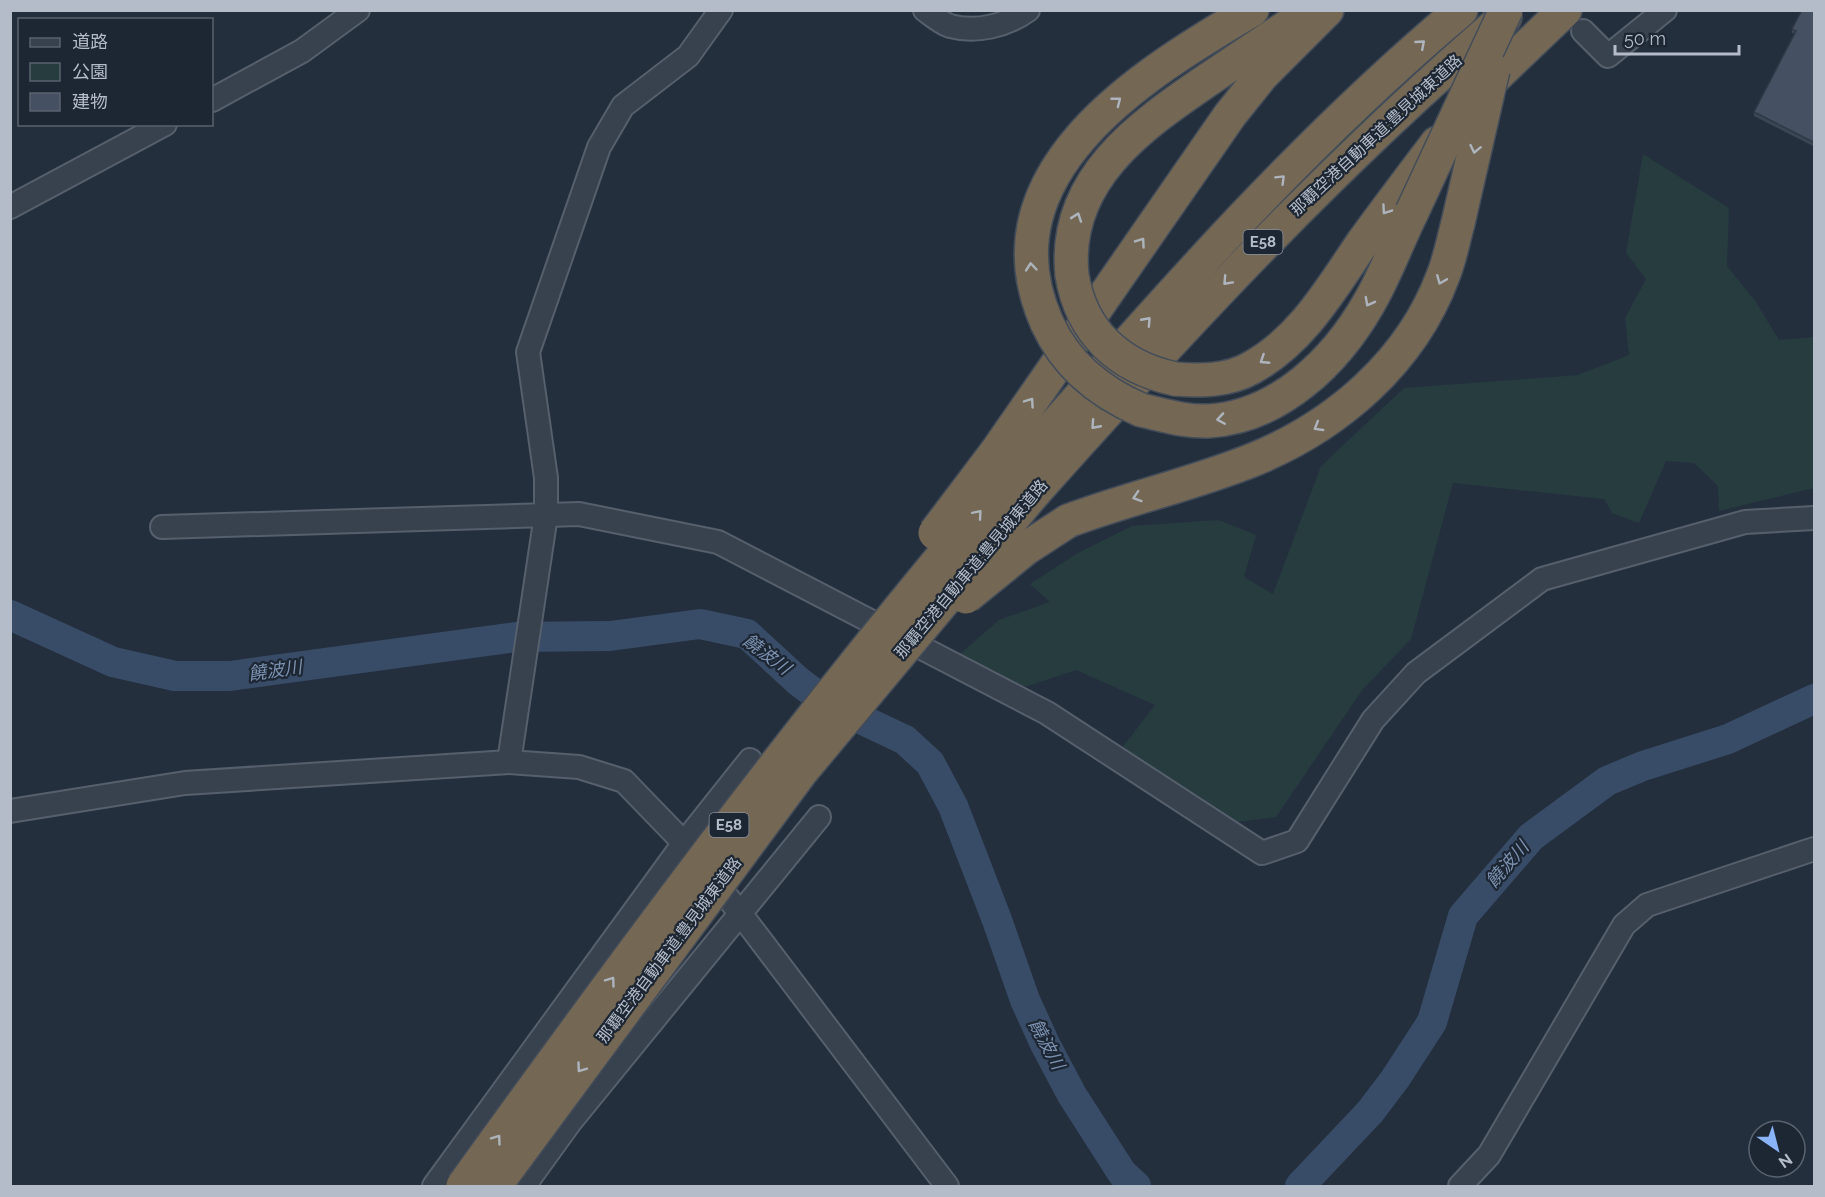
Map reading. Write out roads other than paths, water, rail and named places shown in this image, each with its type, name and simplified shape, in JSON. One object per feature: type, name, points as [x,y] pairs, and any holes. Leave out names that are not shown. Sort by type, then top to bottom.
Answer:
[{"type":"highway","points":[[1252,10],[1136,86],[1109,107],[1064,157],[1038,205],[1032,231],[1032,276],[1047,323],[1060,347],[1084,375],[1110,394],[1141,410],[1177,419],[1220,420],[1252,411],[1276,400],[1300,384],[1324,363],[1358,322],[1510,10]]},
{"type":"highway","points":[[1312,10],[1142,127],[1101,170],[1076,217],[1071,238],[1071,275],[1080,307],[1101,340],[1135,367],[1175,379],[1200,381],[1236,374],[1272,355],[1293,338],[1309,319],[1395,197],[1474,97],[1574,21]]},
{"type":"highway","points":[[1014,473],[1193,165],[1262,75],[1327,10]]},
{"type":"highway","name":"那覇空港自動車道;豊見城東道路","points":[[463,1186],[633,950],[719,838],[862,631],[1014,473],[1246,213],[1347,113],[1461,10]]},
{"type":"highway","points":[[655,968],[735,878],[932,633],[972,590],[1025,549],[1068,521],[1110,505],[1253,459],[1324,424],[1373,381],[1414,333],[1443,276],[1458,224],[1510,10]]},
{"type":"highway","name":"那覇空港自動車道;豊見城東道路","points":[[495,1186],[801,772],[1014,473],[1165,347],[1270,235],[1362,145],[1510,10]]},
{"type":"street","points":[[213,99],[302,51],[358,10]]},
{"type":"street","points":[[509,762],[546,515],[546,478],[528,352],[599,147],[623,106],[688,56],[721,10]]},
{"type":"street","points":[[925,10],[948,25],[973,28],[1000,25],[1028,10]]},
{"type":"street","points":[[1574,21],[1608,56],[1665,10]]},
{"type":"street","points":[[10,207],[161,126]]},
{"type":"street","points":[[162,527],[579,514],[718,542],[1047,713],[1262,853],[1297,841],[1373,720],[1416,673],[1542,579],[1745,522],[1815,518]]},
{"type":"street","points":[[434,1186],[684,843],[750,760]]},
{"type":"street","points":[[10,812],[185,783],[509,762],[579,766],[624,781],[684,843],[740,913],[947,1186]]},
{"type":"street","points":[[524,1186],[572,1121],[819,817]]},
{"type":"street","points":[[1460,1186],[1490,1155],[1624,925],[1647,905],[1815,849]]},
{"type":"street","points":[[514,1076],[572,1121]]},
{"type":"waterway","name":"饒波川","points":[[10,615],[113,662],[175,676],[230,676],[516,637],[610,636],[700,624],[747,634],[798,681],[827,703],[905,740],[930,763],[953,806],[1025,1000],[1045,1044],[1072,1095],[1122,1173],[1136,1186]]},
{"type":"waterway","name":"饒波川","points":[[1300,1186],[1370,1112],[1395,1079],[1432,1022],[1463,916],[1531,837],[1607,781],[1643,766],[1728,739],[1814,699]]}]
